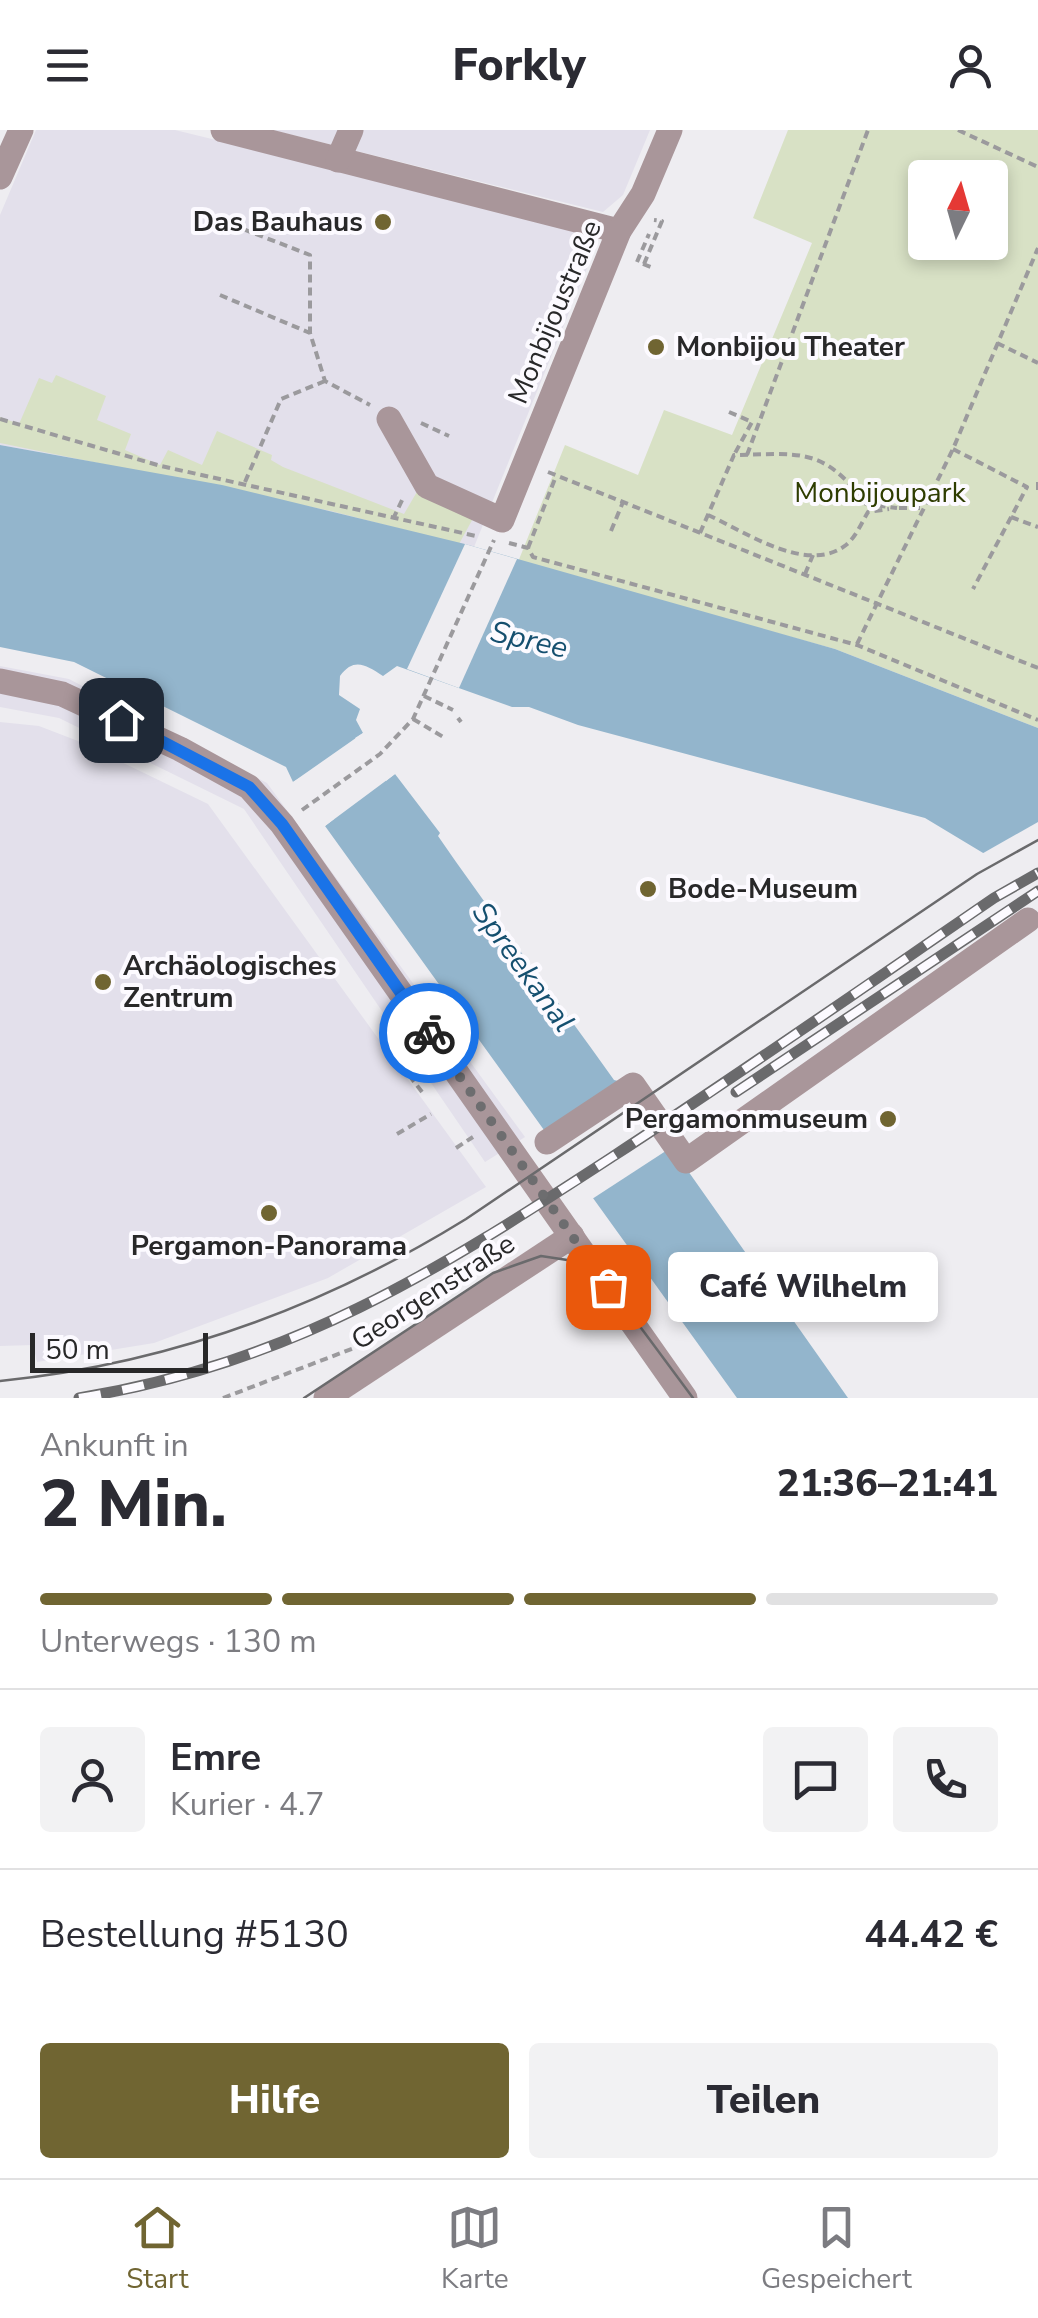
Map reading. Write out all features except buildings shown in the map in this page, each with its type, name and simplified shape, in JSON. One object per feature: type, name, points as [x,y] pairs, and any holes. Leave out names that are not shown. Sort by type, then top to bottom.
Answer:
[{"type":"street","points":[[0,177],[21,130]]},
{"type":"street","points":[[222,130],[620,231]]},
{"type":"street","points":[[338,160],[351,130]]},
{"type":"street","name":"Monbijoustraße","points":[[498,530],[620,231],[643,194],[670,130]]},
{"type":"street","points":[[389,419],[427,486],[498,530]]},
{"type":"street","points":[[0,681],[91,706],[249,787],[282,824],[685,1398]]},
{"type":"street","points":[[547,1142],[632,1086],[686,1161],[1028,920]]},
{"type":"street","name":"Georgenstraße","points":[[326,1398],[572,1236]]},
{"type":"path","points":[[747,454],[868,130]]},
{"type":"path","points":[[958,130],[1038,167]]},
{"type":"path","points":[[207,215],[310,255],[310,333],[325,381],[389,419],[400,413],[448,436]]},
{"type":"path","points":[[644,264],[662,221],[655,219],[637,262],[654,268]]},
{"type":"path","points":[[857,645],[952,449],[1038,248]]},
{"type":"path","points":[[220,295],[310,333]]},
{"type":"path","points":[[996,343],[1038,363]]},
{"type":"path","points":[[246,482],[281,399],[325,381]]},
{"type":"path","points":[[700,533],[752,422],[728,412]]},
{"type":"path","points":[[0,420],[161,466],[498,530]]},
{"type":"path","points":[[952,449],[1026,486],[973,590]]},
{"type":"path","points":[[734,455],[814,456],[837,469],[866,504],[924,508]]},
{"type":"path","points":[[1038,668],[556,476],[528,548],[533,557],[857,645],[1038,720]]},
{"type":"path","points":[[1038,482],[1038,492]]},
{"type":"path","points":[[611,532],[623,502]]},
{"type":"path","points":[[708,515],[802,556],[829,554],[850,543],[868,512],[897,508]]},
{"type":"path","points":[[1011,517],[1038,527]]},
{"type":"path","points":[[309,805],[380,754],[414,719],[490,549]]},
{"type":"path","points":[[805,574],[814,555]]},
{"type":"path","points":[[424,696],[454,710]]},
{"type":"path","points":[[414,719],[444,738]]},
{"type":"path","points":[[418,1077],[401,1054],[396,1058],[422,1092]]},
{"type":"path","points":[[397,1134],[431,1114]]},
{"type":"path","points":[[456,1148],[469,1139]]},
{"type":"path","points":[[223,1398],[360,1345]]},
{"type":"shaded area","points":[[36,130],[175,130],[591,231],[597,237],[596,246],[474,547],[222,485],[0,445],[0,215]]},
{"type":"shaded area","points":[[272,130],[650,130],[623,195],[603,212]]},
{"type":"shaded area","points":[[0,666],[69,679],[267,783],[525,1137],[485,1162],[244,809],[59,718],[0,707]]},
{"type":"shaded area","points":[[0,722],[39,726],[78,741],[208,804],[486,1187],[328,1278],[154,1343],[37,1362],[33,1345],[0,1346]]},
{"type":"green space","name":"Monbijoupark","points":[[788,130],[1038,130],[1038,728],[835,649],[518,562],[565,445],[638,475],[664,410],[732,435],[812,243],[753,218]]},
{"type":"green space","points":[[56,375],[106,396],[97,420],[131,434],[125,450],[160,465],[168,450],[202,465],[217,431],[272,455],[271,460],[283,467],[404,514],[418,490],[476,513],[459,544],[331,511],[0,443],[0,417],[19,424],[39,378],[52,383]]},
{"type":"water","points":[[0,445],[222,485],[465,544],[835,649],[1038,728],[1038,886],[925,818],[578,725],[529,707],[512,707],[397,666],[383,676],[366,666],[355,665],[340,676],[339,695],[360,709],[356,720],[363,733],[355,738],[386,781],[395,774],[440,833],[438,836],[459,866],[614,1080],[626,1083],[848,1398],[737,1398],[325,826],[334,819],[303,776],[293,782],[286,767],[74,662],[0,647]]},
{"type":"pier","points":[[465,544],[517,559],[459,688],[407,669]]},
{"type":"pier","points":[[363,733],[366,737],[362,740],[387,774],[392,770],[395,774],[325,826],[322,822],[327,818],[302,782],[296,786],[293,782]]},
{"type":"pier","points":[[1038,822],[1038,891],[978,856]]},
{"type":"pier","points":[[638,1091],[675,1145],[589,1201],[551,1148]]},
{"type":"tram line","points":[[0,1381],[63,1373],[184,1346],[300,1305],[412,1251],[466,1219],[977,874],[1038,840]]},
{"type":"tram line","points":[[304,1398],[493,1273],[541,1256],[574,1261],[604,1278],[693,1398]]},
{"type":"railway","points":[[79,1398],[156,1382],[295,1337],[422,1275],[612,1157],[994,898],[1038,873]]},
{"type":"railway","points":[[736,1092],[1038,891]]},
{"type":"way so far","points":[[429,1033],[608,1287]]},
{"type":"place","name":"Das Bauhaus","points":[[383,222]]},
{"type":"place","name":"Monbijou Theater","points":[[656,347]]},
{"type":"place","name":"Bode-Museum","points":[[648,889]]},
{"type":"place","name":"Archäologisches Zentrum","points":[[103,982]]},
{"type":"place","name":"Pergamonmuseum","points":[[888,1119]]},
{"type":"place","name":"Pergamon-Panorama","points":[[269,1213]]},
{"type":"place","name":"Café Wilhelm","points":[[608,1287]]},
{"type":"route","points":[[121,720],[249,787],[282,824],[429,1033]]},
{"type":"water label","name":"Spree","points":[[529,640]]},
{"type":"water label","name":"Spreekanal","points":[[523,967]]}]
